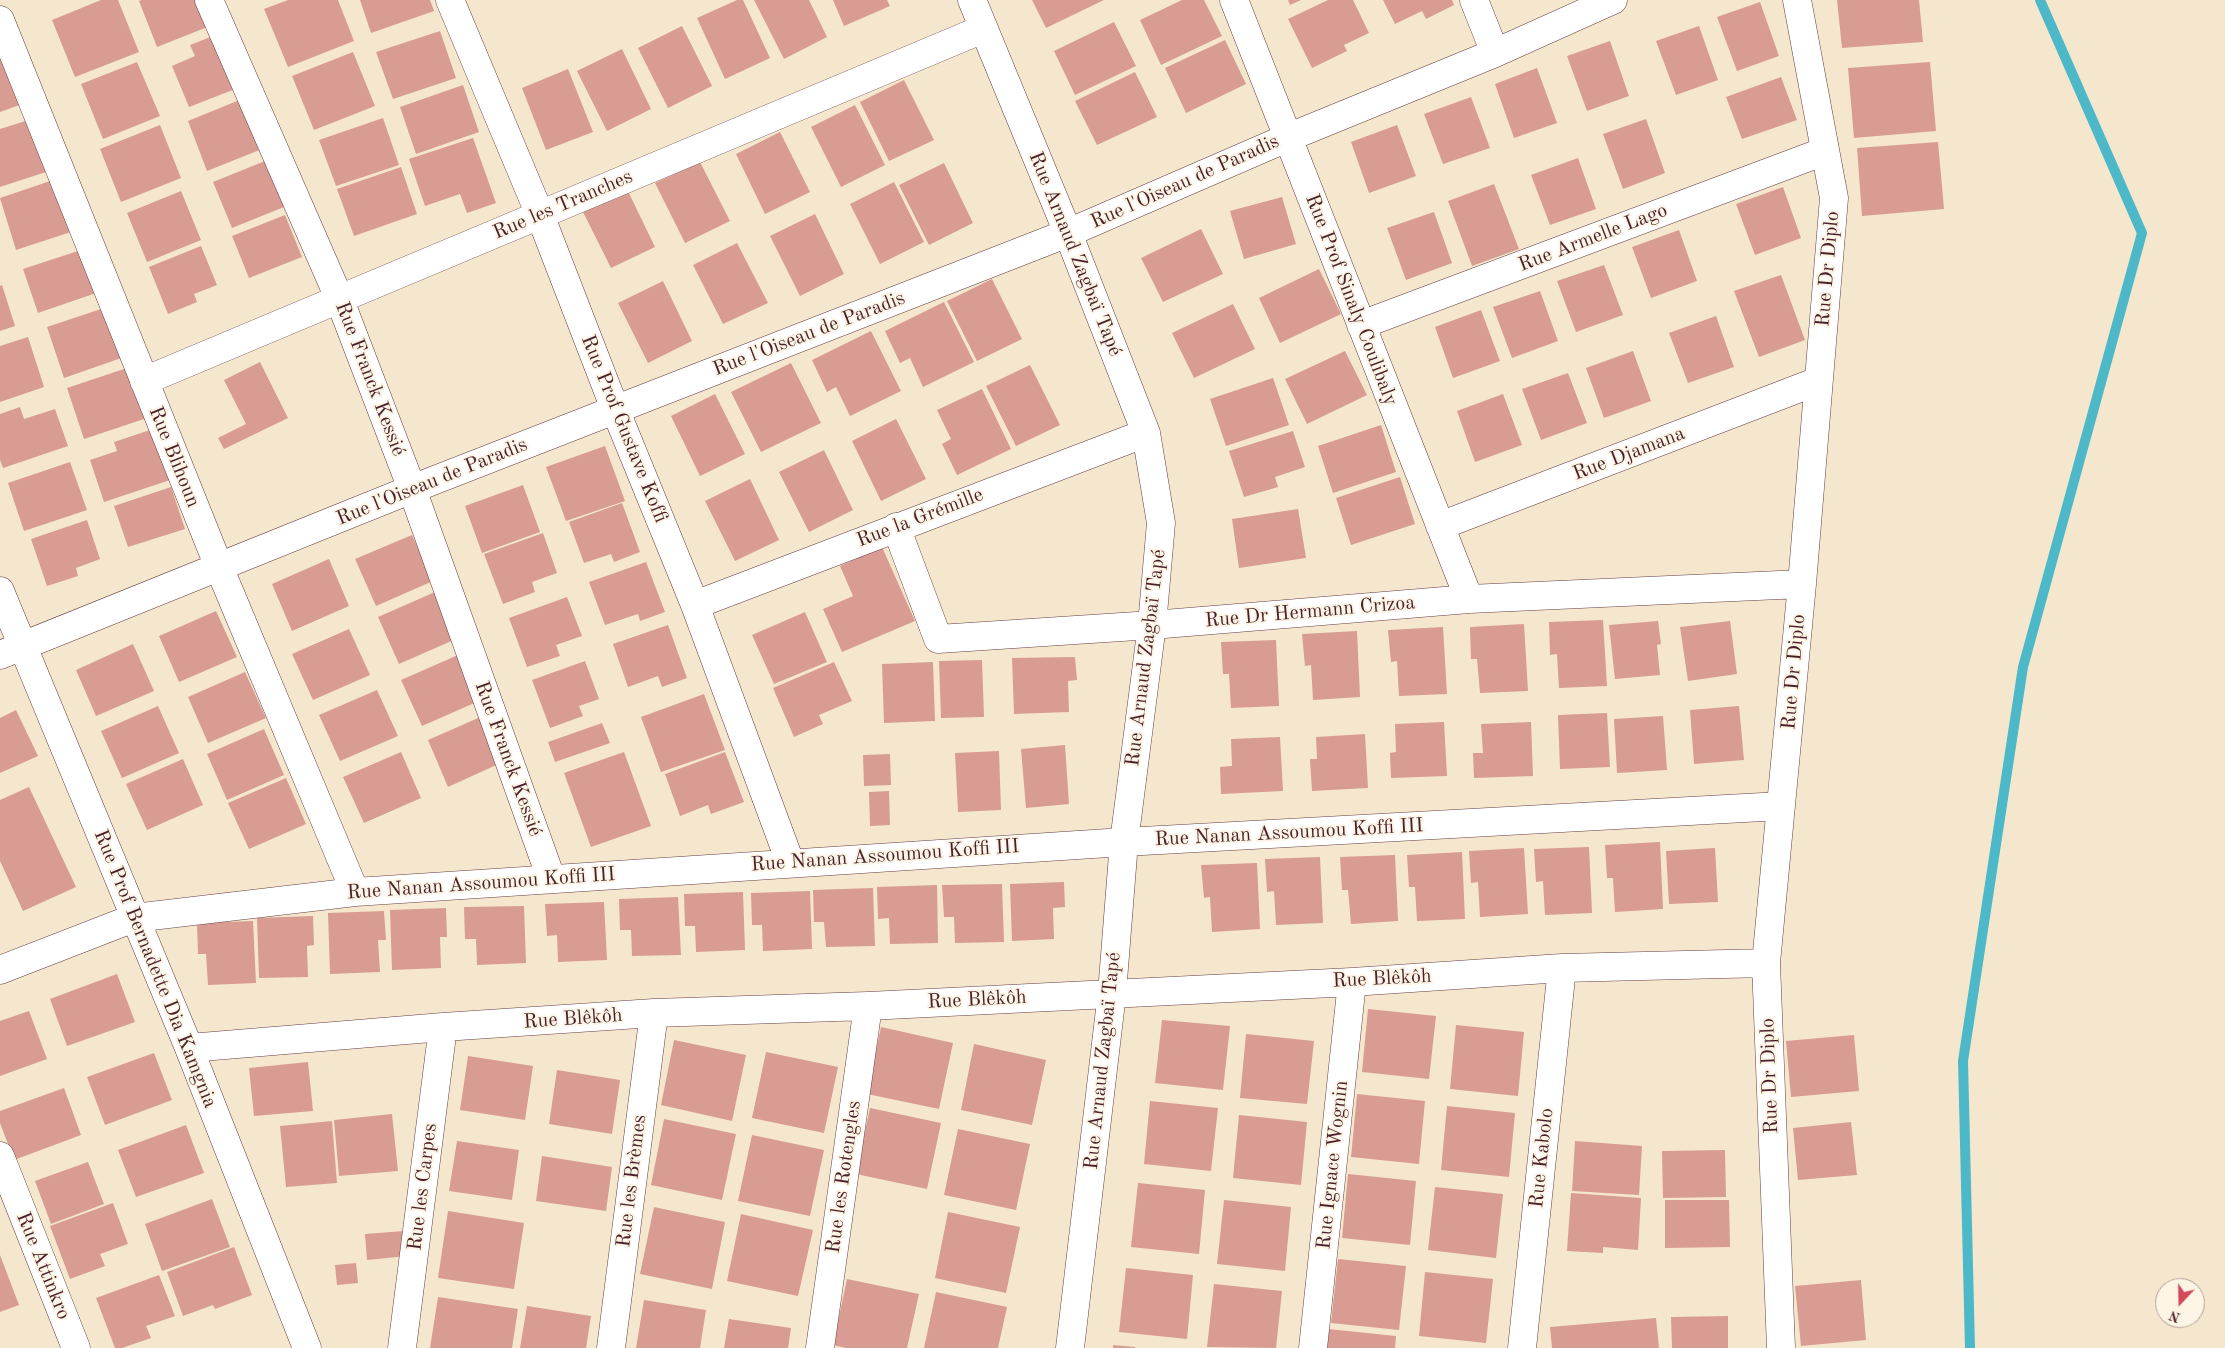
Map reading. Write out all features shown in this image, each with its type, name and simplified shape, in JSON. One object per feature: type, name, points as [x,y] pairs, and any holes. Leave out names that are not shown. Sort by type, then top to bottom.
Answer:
[{"type":"street","name":"Rue Franck Kessié","points":[[209,0],[339,298],[412,489],[551,878]]},
{"type":"street","name":"Rue Prof Gustave Koffi","points":[[450,0],[540,215],[615,409],[695,605],[790,862]]},
{"type":"street","name":"Rue Arnaud Zagbaï Tapé","points":[[972,0],[1068,234],[1146,433],[1161,523],[1152,625],[1124,842],[1112,993],[1070,1348]]},
{"type":"street","name":"Rue Prof Sinaly Coulibaly","points":[[1234,0],[1469,599]]},
{"type":"street","points":[[1474,0],[1495,53]]},
{"type":"street","name":"Rue l'Oiseau de Paradis","points":[[11,650],[615,409],[1068,234],[1287,138],[1495,53],[1613,0]]},
{"type":"street","name":"Rue Dr Diplo","points":[[1781,1348],[1766,963],[1802,584],[1834,198],[1797,0]]},
{"type":"street","name":"Rue Blihoun","points":[[0,20],[218,567],[355,892]]},
{"type":"street","name":"Rue les Tranches","points":[[144,381],[983,29]]},
{"type":"street","name":"Rue Armelle Lago","points":[[1361,325],[1825,151]]},
{"type":"street","name":"Rue Djamana","points":[[1440,526],[1818,381]]},
{"type":"street","name":"Rue la Grémille","points":[[695,605],[1146,433]]},
{"type":"street","name":"Rue Dr Hermann Crizoa","points":[[896,527],[938,639],[1152,625],[1469,599],[1802,584]]},
{"type":"street","name":"Rue Prof Bernadette Dia Kamgnia","points":[[0,592],[11,650],[134,918],[190,1048],[307,1348]]},
{"type":"street","name":"Rue Nanan Assoumou Koffi III","points":[[0,970],[134,918],[355,892],[790,862],[1781,806]]},
{"type":"street","name":"Rue Blêkôh","points":[[190,1048],[443,1027],[654,1013],[868,1006],[1352,982],[1562,968],[1766,963]]},
{"type":"street","name":"Rue Kabolo","points":[[1522,1348],[1562,968]]},
{"type":"street","name":"Rue Ignace Wognin","points":[[1313,1348],[1352,982]]},
{"type":"street","name":"Rue les Rotengles","points":[[820,1348],[868,1006]]},
{"type":"street","name":"Rue les Brèmes","points":[[611,1348],[654,1013]]},
{"type":"street","name":"Rue les Carpes","points":[[402,1348],[443,1027]]},
{"type":"street","name":"Rue Attinkro","points":[[0,1156],[76,1348]]},
{"type":"building","points":[[101,0],[118,0],[139,52],[75,77],[52,20]]},
{"type":"building","points":[[205,0],[215,24],[157,47],[139,1]]},
{"type":"building","points":[[288,0],[338,0],[354,41],[288,67],[264,9]]},
{"type":"building","points":[[360,0],[430,0],[434,11],[371,33]]},
{"type":"building","points":[[737,0],[743,0],[770,58],[725,79],[697,18]]},
{"type":"building","points":[[754,0],[809,0],[827,37],[784,59]]},
{"type":"building","points":[[833,0],[887,0],[890,6],[844,26]]},
{"type":"building","points":[[1032,0],[1104,0],[1046,28]]},
{"type":"building","points":[[1182,0],[1204,0],[1222,36],[1161,65],[1140,20]]},
{"type":"building","points":[[1288,0],[1301,0],[1290,5]]},
{"type":"building","points":[[1328,0],[1353,0],[1369,33],[1344,45],[1347,51],[1312,68],[1288,19]]},
{"type":"building","points":[[1383,0],[1452,0],[1454,5],[1426,19],[1422,11],[1395,24]]},
{"type":"building","points":[[1837,0],[1919,0],[1923,42],[1842,48]]},
{"type":"building","points":[[1760,2],[1779,56],[1737,71],[1717,17]]},
{"type":"building","points":[[1114,22],[1136,66],[1075,95],[1054,51]]},
{"type":"building","points":[[682,26],[712,86],[668,108],[638,48]]},
{"type":"building","points":[[1699,26],[1718,80],[1676,95],[1656,41]]},
{"type":"building","points":[[440,31],[456,78],[393,99],[376,52]]},
{"type":"building","points":[[221,33],[243,86],[189,107],[172,66],[195,56],[190,45]]},
{"type":"building","points":[[1225,40],[1246,84],[1186,113],[1165,68]]},
{"type":"building","points":[[1610,41],[1629,96],[1587,111],[1567,56]]},
{"type":"building","points":[[622,49],[651,109],[607,131],[577,71]]},
{"type":"building","points":[[353,52],[375,106],[314,130],[292,76]]},
{"type":"building","points":[[13,56],[28,102],[0,112],[0,60]]},
{"type":"building","points":[[137,62],[160,116],[103,139],[81,84]]},
{"type":"building","points":[[1930,62],[1936,131],[1854,138],[1848,68]]},
{"type":"building","points":[[1537,68],[1557,123],[1514,138],[1495,84]]},
{"type":"building","points":[[568,69],[593,132],[546,150],[522,88]]},
{"type":"building","points":[[1135,72],[1157,117],[1097,145],[1075,101]]},
{"type":"building","points":[[1781,77],[1797,120],[1742,139],[1726,97]]},
{"type":"building","points":[[904,80],[934,140],[889,161],[860,102]]},
{"type":"building","points":[[463,85],[479,132],[416,154],[400,107]]},
{"type":"building","points":[[1471,97],[1490,148],[1443,164],[1424,114]]},
{"type":"building","points":[[242,99],[262,149],[207,171],[188,121]]},
{"type":"building","points":[[855,105],[885,165],[841,187],[811,127]]},
{"type":"building","points":[[35,118],[52,170],[0,187],[0,129]]},
{"type":"building","points":[[383,118],[399,165],[336,186],[319,140]]},
{"type":"building","points":[[1646,119],[1665,173],[1623,189],[1603,134]]},
{"type":"building","points":[[160,125],[181,178],[121,202],[100,149]]},
{"type":"building","points":[[1397,125],[1416,176],[1369,193],[1351,142]]},
{"type":"building","points":[[780,132],[810,192],[765,214],[736,154]]},
{"type":"building","points":[[473,138],[496,203],[467,213],[460,194],[425,206],[409,159]]},
{"type":"building","points":[[1938,142],[1944,209],[1862,216],[1857,148]]},
{"type":"building","points":[[1578,158],[1596,209],[1550,225],[1531,175]]},
{"type":"building","points":[[265,161],[284,207],[232,228],[213,182]]},
{"type":"building","points":[[700,162],[730,221],[685,243],[655,183]]},
{"type":"building","points":[[944,163],[973,223],[929,245],[899,185]]},
{"type":"building","points":[[401,167],[417,214],[354,236],[337,189]]},
{"type":"building","points":[[59,178],[77,230],[16,250],[0,198]]},
{"type":"building","points":[[894,182],[924,242],[880,264],[850,204]]},
{"type":"building","points":[[1494,184],[1519,249],[1472,266],[1448,201]]},
{"type":"building","points":[[626,187],[655,247],[611,268],[581,208]]},
{"type":"building","points":[[1783,187],[1801,238],[1755,255],[1736,204]]},
{"type":"building","points":[[181,191],[201,240],[147,262],[127,213]]},
{"type":"building","points":[[1282,197],[1296,244],[1244,259],[1230,211]]},
{"type":"building","points":[[1434,212],[1452,263],[1406,280],[1387,228]]},
{"type":"building","points":[[815,214],[844,274],[800,296],[770,236]]},
{"type":"building","points":[[285,215],[302,257],[249,278],[232,236]]},
{"type":"building","points":[[1201,229],[1223,274],[1163,302],[1141,258]]},
{"type":"building","points":[[1679,230],[1697,281],[1651,298],[1632,247]]},
{"type":"building","points":[[737,243],[768,303],[723,324],[693,265]]},
{"type":"building","points":[[201,246],[217,285],[194,294],[197,302],[168,314],[149,267]]},
{"type":"building","points":[[84,249],[99,292],[38,313],[23,269]]},
{"type":"building","points":[[1604,265],[1623,315],[1576,332],[1557,281]]},
{"type":"building","points":[[1319,269],[1341,314],[1280,343],[1259,298]]},
{"type":"building","points":[[1781,275],[1805,340],[1759,357],[1734,291]]},
{"type":"building","points":[[992,279],[1022,339],[977,361],[947,301]]},
{"type":"building","points":[[663,281],[692,341],[648,363],[618,303]]},
{"type":"building","points":[[2,285],[15,326],[0,331],[0,286]]},
{"type":"building","points":[[1540,291],[1558,341],[1512,358],[1493,307]]},
{"type":"building","points":[[944,302],[974,362],[923,387],[910,358],[900,363],[885,331]]},
{"type":"building","points":[[1233,304],[1255,349],[1194,378],[1172,333]]},
{"type":"building","points":[[110,306],[127,356],[64,378],[47,327]]},
{"type":"building","points":[[1481,310],[1500,361],[1453,378],[1435,327]]},
{"type":"building","points":[[1716,316],[1734,367],[1688,383],[1669,333]]},
{"type":"building","points":[[871,331],[901,391],[850,416],[836,387],[827,392],[812,360]]},
{"type":"building","points":[[28,337],[44,387],[0,402],[0,346]]},
{"type":"building","points":[[1345,351],[1367,395],[1307,424],[1285,379]]},
{"type":"building","points":[[1633,351],[1651,401],[1604,418],[1586,368]]},
{"type":"building","points":[[260,362],[288,418],[224,449],[218,438],[246,424],[224,380]]},
{"type":"building","points":[[791,363],[821,423],[761,452],[731,392]]},
{"type":"building","points":[[1030,365],[1060,425],[1016,446],[986,386]]},
{"type":"building","points":[[130,367],[147,418],[84,439],[67,388]]},
{"type":"building","points":[[1568,373],[1587,423],[1541,440],[1522,389]]},
{"type":"building","points":[[1273,378],[1289,425],[1226,446],[1210,399]]},
{"type":"building","points":[[982,389],[1011,449],[957,475],[942,444],[951,439],[937,410]]},
{"type":"building","points":[[715,394],[745,454],[700,476],[671,416]]},
{"type":"building","points":[[1503,394],[1522,445],[1475,462],[1457,411]]},
{"type":"building","points":[[20,407],[24,419],[55,409],[68,446],[3,468],[0,460],[0,414]]},
{"type":"building","points":[[896,419],[926,479],[881,501],[852,441]]},
{"type":"building","points":[[1381,425],[1396,472],[1333,493],[1318,446]]},
{"type":"building","points":[[153,429],[170,480],[104,502],[90,460],[117,451],[114,442]]},
{"type":"building","points":[[1293,431],[1305,467],[1275,477],[1278,487],[1244,497],[1229,451]]},
{"type":"building","points":[[605,446],[625,501],[566,521],[546,467]]},
{"type":"building","points":[[824,450],[853,510],[809,532],[779,472]]},
{"type":"building","points":[[70,462],[87,510],[24,531],[8,483]]},
{"type":"building","points":[[1400,477],[1415,524],[1351,545],[1336,498]]},
{"type":"building","points":[[750,479],[779,540],[735,561],[705,501]]},
{"type":"building","points":[[523,485],[540,532],[482,553],[465,506]]},
{"type":"building","points":[[171,487],[185,529],[128,547],[114,506]]},
{"type":"building","points":[[622,503],[640,552],[614,562],[611,554],[584,563],[569,522]]},
{"type":"building","points":[[1298,509],[1306,558],[1239,568],[1232,519]]},
{"type":"building","points":[[87,520],[100,559],[76,568],[78,576],[47,586],[31,539]]},
{"type":"building","points":[[543,533],[557,573],[532,582],[535,592],[503,604],[484,554]]},
{"type":"building","points":[[412,535],[433,581],[376,606],[355,559]]},
{"type":"building","points":[[882,547],[915,621],[842,652],[823,609],[853,596],[840,566]]},
{"type":"building","points":[[329,559],[349,606],[292,631],[272,584]]},
{"type":"building","points":[[646,562],[665,612],[640,621],[638,614],[605,625],[589,582]]},
{"type":"building","points":[[435,592],[456,639],[399,664],[378,617]]},
{"type":"building","points":[[567,597],[582,636],[556,645],[560,656],[527,667],[509,618]]},
{"type":"building","points":[[216,611],[237,657],[179,682],[159,636]]},
{"type":"building","points":[[805,612],[827,662],[774,684],[752,635]]},
{"type":"building","points":[[1603,620],[1607,686],[1559,688],[1557,654],[1550,655],[1549,622]]},
{"type":"building","points":[[1658,621],[1661,644],[1657,645],[1660,675],[1615,679],[1609,625]]},
{"type":"building","points":[[1730,621],[1737,674],[1688,681],[1680,627]]},
{"type":"building","points":[[1524,624],[1528,691],[1480,693],[1477,659],[1471,659],[1470,627]]},
{"type":"building","points":[[668,625],[687,678],[662,687],[658,676],[628,687],[613,644]]},
{"type":"building","points":[[1443,627],[1447,694],[1399,696],[1397,661],[1391,662],[1388,630]]},
{"type":"building","points":[[349,629],[370,675],[313,700],[292,654]]},
{"type":"building","points":[[1357,631],[1360,697],[1313,700],[1311,665],[1305,666],[1302,634]]},
{"type":"building","points":[[1276,640],[1279,706],[1231,708],[1229,674],[1223,674],[1221,642]]},
{"type":"building","points":[[133,644],[154,691],[96,716],[76,670]]},
{"type":"building","points":[[458,655],[479,701],[422,726],[401,680]]},
{"type":"building","points":[[1075,657],[1077,680],[1068,681],[1069,712],[1014,714],[1012,658]]},
{"type":"building","points":[[982,660],[984,717],[941,718],[939,661]]},
{"type":"building","points":[[585,661],[599,699],[579,706],[583,716],[550,728],[532,680]]},
{"type":"building","points":[[834,662],[852,701],[819,715],[823,724],[794,737],[773,688]]},
{"type":"building","points":[[933,662],[935,721],[884,723],[882,664]]},
{"type":"building","points":[[245,672],[266,718],[208,743],[188,697]]},
{"type":"building","points":[[377,690],[398,736],[340,761],[319,715]]},
{"type":"building","points":[[704,694],[725,750],[661,772],[641,717]]},
{"type":"building","points":[[158,706],[179,753],[122,778],[101,731]]},
{"type":"building","points":[[1739,706],[1744,760],[1694,764],[1690,710]]},
{"type":"building","points":[[16,710],[38,756],[0,773],[0,718]]},
{"type":"building","points":[[1607,713],[1610,767],[1560,769],[1558,715]]},
{"type":"building","points":[[485,715],[505,761],[448,787],[428,740]]},
{"type":"building","points":[[1663,716],[1667,770],[1617,773],[1614,719]]},
{"type":"building","points":[[1444,722],[1447,776],[1391,778],[1390,753],[1396,752],[1395,724]]},
{"type":"building","points":[[1531,722],[1533,776],[1474,778],[1473,753],[1483,753],[1481,724]]},
{"type":"building","points":[[602,723],[610,743],[555,762],[548,742]]},
{"type":"building","points":[[264,729],[284,775],[227,800],[207,754]]},
{"type":"building","points":[[1365,734],[1368,788],[1312,791],[1310,759],[1317,759],[1316,737]]},
{"type":"building","points":[[1280,737],[1283,791],[1221,794],[1220,767],[1232,766],[1231,739]]},
{"type":"building","points":[[1065,745],[1069,804],[1026,808],[1021,749]]},
{"type":"building","points":[[999,751],[1001,810],[958,812],[955,753]]},
{"type":"building","points":[[401,752],[421,798],[364,823],[343,777]]},
{"type":"building","points":[[624,752],[651,826],[591,847],[564,773]]},
{"type":"building","points":[[725,752],[744,802],[711,814],[708,805],[680,816],[665,774]]},
{"type":"building","points":[[890,754],[891,785],[864,786],[863,755]]},
{"type":"building","points":[[183,759],[203,805],[147,830],[126,784]]},
{"type":"building","points":[[286,778],[306,824],[249,849],[228,803]]},
{"type":"building","points":[[29,787],[76,887],[23,911],[0,861],[0,800]]},
{"type":"building","points":[[889,791],[890,825],[870,826],[869,792]]},
{"type":"building","points":[[1660,842],[1663,909],[1615,912],[1613,878],[1607,878],[1605,845]]},
{"type":"building","points":[[1589,847],[1592,913],[1545,915],[1543,881],[1536,882],[1534,849]]},
{"type":"building","points":[[1524,848],[1528,914],[1480,917],[1478,882],[1471,883],[1469,851]]},
{"type":"building","points":[[1715,848],[1718,902],[1669,904],[1666,851]]},
{"type":"building","points":[[1462,852],[1465,919],[1417,921],[1415,887],[1409,887],[1407,855]]},
{"type":"building","points":[[1395,855],[1398,921],[1351,924],[1348,890],[1342,890],[1340,857]]},
{"type":"building","points":[[1320,857],[1323,923],[1276,925],[1274,891],[1267,892],[1265,859]]},
{"type":"building","points":[[1257,863],[1260,929],[1212,932],[1210,897],[1204,898],[1201,865]]},
{"type":"building","points":[[1064,882],[1065,907],[1053,908],[1054,939],[1012,941],[1010,884]]},
{"type":"building","points":[[1002,884],[1004,942],[955,943],[954,917],[944,917],[942,885]]},
{"type":"building","points":[[937,885],[938,943],[890,944],[889,918],[878,919],[877,887]]},
{"type":"building","points":[[873,888],[875,946],[826,947],[824,922],[814,922],[813,890]]},
{"type":"building","points":[[810,891],[812,949],[763,951],[762,925],[752,925],[751,893]]},
{"type":"building","points":[[743,892],[745,950],[696,952],[695,926],[685,926],[684,894]]},
{"type":"building","points":[[678,897],[681,955],[632,956],[631,930],[620,930],[619,899]]},
{"type":"building","points":[[604,902],[607,960],[558,962],[557,935],[547,936],[545,904]]},
{"type":"building","points":[[524,906],[526,963],[477,965],[476,939],[465,939],[464,907]]},
{"type":"building","points":[[446,908],[447,937],[440,937],[441,968],[392,970],[390,910]]},
{"type":"building","points":[[384,911],[386,940],[378,940],[380,972],[330,974],[328,913]]},
{"type":"building","points":[[313,916],[314,945],[307,946],[308,977],[259,978],[257,918]]},
{"type":"building","points":[[253,921],[256,983],[208,985],[206,954],[198,954],[197,923]]},
{"type":"building","points":[[117,974],[135,1022],[67,1046],[50,999]]},
{"type":"building","points":[[1368,1009],[1436,1016],[1429,1079],[1362,1072]]},
{"type":"building","points":[[29,1011],[47,1059],[0,1076],[0,1021]]},
{"type":"building","points":[[1162,1020],[1230,1026],[1223,1090],[1155,1083]]},
{"type":"building","points":[[1456,1025],[1524,1032],[1518,1096],[1450,1089]]},
{"type":"building","points":[[881,1027],[953,1043],[939,1109],[867,1094]]},
{"type":"building","points":[[1246,1034],[1314,1041],[1307,1104],[1240,1098]]},
{"type":"building","points":[[1854,1035],[1859,1091],[1791,1097],[1786,1041]]},
{"type":"building","points":[[674,1040],[746,1055],[732,1121],[661,1105]]},
{"type":"building","points":[[974,1044],[1046,1060],[1032,1125],[961,1110]]},
{"type":"building","points":[[766,1052],[838,1067],[824,1133],[752,1118]]},
{"type":"building","points":[[154,1053],[172,1100],[105,1125],[87,1077]]},
{"type":"building","points":[[468,1056],[533,1066],[525,1120],[460,1110]]},
{"type":"building","points":[[308,1062],[313,1111],[254,1116],[249,1068]]},
{"type":"building","points":[[557,1070],[620,1080],[612,1134],[549,1124]]},
{"type":"building","points":[[64,1088],[81,1135],[14,1160],[0,1123],[0,1111]]},
{"type":"building","points":[[1357,1094],[1425,1101],[1419,1164],[1351,1157]]},
{"type":"building","points":[[1150,1101],[1218,1108],[1211,1171],[1144,1164]]},
{"type":"building","points":[[1447,1106],[1515,1113],[1509,1177],[1441,1170]]},
{"type":"building","points":[[870,1108],[941,1123],[927,1189],[856,1174]]},
{"type":"building","points":[[392,1114],[398,1171],[339,1176],[334,1120]]},
{"type":"building","points":[[1239,1115],[1307,1122],[1301,1185],[1233,1178]]},
{"type":"building","points":[[664,1119],[736,1134],[722,1200],[651,1185]]},
{"type":"building","points":[[332,1121],[337,1183],[286,1187],[280,1126]]},
{"type":"building","points":[[1851,1122],[1857,1175],[1798,1180],[1793,1128]]},
{"type":"building","points":[[186,1125],[204,1173],[136,1197],[118,1150]]},
{"type":"building","points":[[958,1129],[1030,1144],[1016,1210],[944,1195]]},
{"type":"building","points":[[752,1135],[824,1150],[810,1216],[738,1201]]},
{"type":"building","points":[[457,1141],[519,1150],[512,1200],[449,1191]]},
{"type":"building","points":[[1575,1141],[1642,1146],[1639,1195],[1572,1191]]},
{"type":"building","points":[[1725,1150],[1726,1197],[1663,1198],[1662,1151]]},
{"type":"building","points":[[542,1156],[612,1167],[606,1211],[536,1201]]},
{"type":"building","points":[[88,1162],[104,1204],[51,1224],[35,1181]]},
{"type":"building","points":[[1348,1174],[1416,1181],[1410,1245],[1342,1238]]},
{"type":"building","points":[[1138,1183],[1205,1190],[1199,1254],[1131,1247]]},
{"type":"building","points":[[1435,1187],[1503,1194],[1496,1258],[1428,1250]]},
{"type":"building","points":[[1571,1193],[1641,1198],[1638,1250],[1603,1247],[1603,1253],[1567,1251]]},
{"type":"building","points":[[212,1199],[230,1247],[162,1271],[145,1224]]},
{"type":"building","points":[[1224,1200],[1291,1207],[1285,1271],[1217,1264]]},
{"type":"building","points":[[1665,1200],[1729,1200],[1730,1247],[1665,1248]]},
{"type":"building","points":[[113,1203],[128,1244],[100,1254],[105,1266],[70,1279],[50,1226]]},
{"type":"building","points":[[654,1207],[725,1222],[712,1289],[640,1274]]},
{"type":"building","points":[[448,1211],[524,1223],[514,1289],[438,1278]]},
{"type":"building","points":[[948,1212],[1020,1227],[1006,1293],[935,1278]]},
{"type":"building","points":[[741,1214],[813,1230],[798,1296],[727,1281]]},
{"type":"building","points":[[404,1231],[407,1256],[367,1260],[365,1234]]},
{"type":"building","points":[[234,1247],[252,1295],[215,1309],[213,1305],[183,1316],[167,1272]]},
{"type":"building","points":[[0,1255],[19,1305],[0,1312]]},
{"type":"building","points":[[1338,1259],[1406,1266],[1399,1330],[1331,1323]]},
{"type":"building","points":[[356,1263],[358,1283],[337,1285],[335,1265]]},
{"type":"building","points":[[1126,1268],[1193,1275],[1187,1339],[1119,1332]]},
{"type":"building","points":[[1425,1272],[1493,1279],[1486,1343],[1419,1336]]},
{"type":"building","points":[[159,1275],[175,1316],[146,1326],[151,1338],[122,1348],[115,1348],[96,1298]]},
{"type":"building","points":[[847,1279],[919,1294],[907,1348],[846,1348],[833,1345]]},
{"type":"building","points":[[1861,1280],[1866,1340],[1801,1346],[1795,1286]]},
{"type":"building","points":[[1214,1284],[1282,1291],[1276,1348],[1207,1347]]},
{"type":"building","points":[[936,1292],[1007,1307],[998,1348],[924,1348]]},
{"type":"building","points":[[438,1297],[518,1309],[512,1348],[430,1348]]},
{"type":"building","points":[[644,1300],[706,1310],[700,1348],[636,1348]]},
{"type":"building","points":[[527,1306],[591,1316],[586,1348],[520,1348]]},
{"type":"building","points":[[1728,1316],[1728,1348],[1672,1348],[1671,1317]]},
{"type":"building","points":[[1656,1318],[1659,1348],[1552,1348],[1550,1327]]},
{"type":"building","points":[[729,1319],[791,1328],[788,1348],[724,1348]]},
{"type":"building","points":[[1328,1329],[1396,1336],[1395,1348],[1326,1348]]},
{"type":"building","points":[[1113,1345],[1135,1347],[1135,1348],[1113,1348]]},
{"type":"waterway","points":[[1970,1348],[1963,1061],[2023,667],[2142,233],[2040,0]]}]
